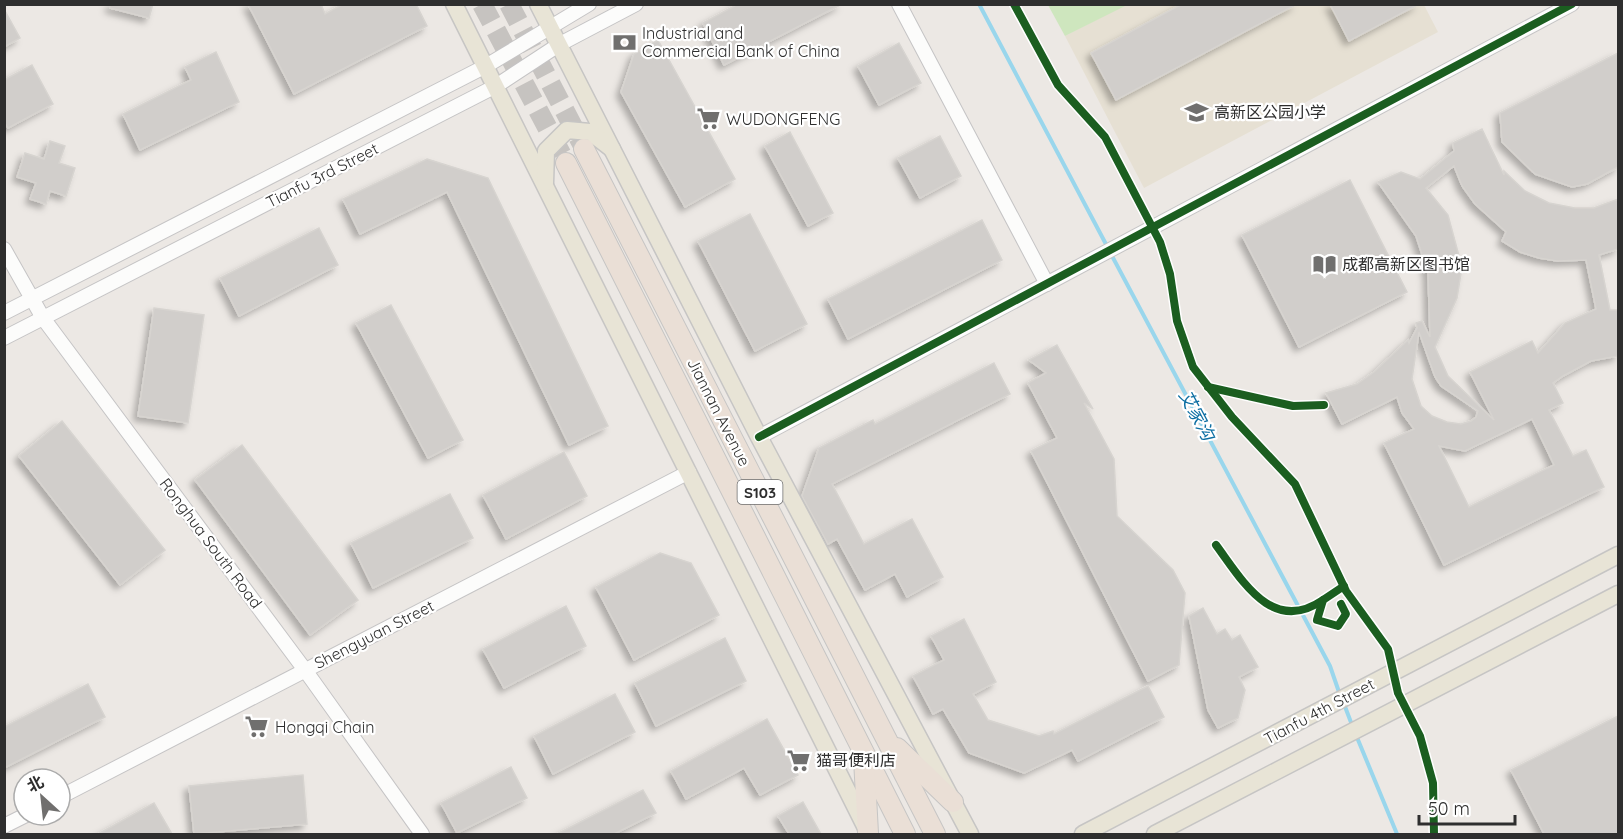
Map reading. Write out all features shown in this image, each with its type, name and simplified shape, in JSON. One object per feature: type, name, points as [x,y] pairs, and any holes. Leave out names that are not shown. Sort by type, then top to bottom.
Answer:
[{"type":"highway","name":"Jiannan Avenue","points":[[584,149],[936,834]]},
{"type":"highway","name":"Jiannan Avenue","points":[[566,164],[905,834]]},
{"type":"highway","points":[[886,737],[953,802]]},
{"type":"highway","points":[[864,750],[869,834]]},
{"type":"main road","points":[[454,4],[869,834]]},
{"type":"main road","points":[[538,4],[759,437],[970,834]]},
{"type":"main road","points":[[545,184],[546,151],[567,130],[590,132],[615,152]]},
{"type":"main road","name":"Tianfu 4th Street","points":[[1083,834],[1618,555]]},
{"type":"main road","name":"Tianfu 4th Street","points":[[1155,834],[1618,594]]},
{"type":"street","name":"Tianfu 3rd Street","points":[[4,313],[486,66],[589,4]]},
{"type":"street","name":"Tianfu 3rd Street","points":[[4,338],[496,86],[560,44],[636,4]]},
{"type":"street","points":[[899,4],[1047,284]]},
{"type":"street","points":[[759,437],[1572,4]]},
{"type":"street","name":"Ronghua South Road","points":[[4,249],[30,299],[43,318],[305,670],[422,834]]},
{"type":"street","name":"Shengyuan Street","points":[[72,791],[689,472]]},
{"type":"shaded area","name":"高新区公园小学","points":[[1127,4],[1424,5],[1438,32],[1144,188],[1065,36]]},
{"type":"green space","points":[[1048,5],[1127,5],[1065,36]]},
{"type":"building","points":[[110,4],[153,4],[149,18],[110,8]]},
{"type":"building","points":[[248,4],[321,4],[325,14],[343,4],[416,4],[427,26],[294,94]]},
{"type":"building","points":[[738,4],[842,4],[724,65],[703,23]]},
{"type":"building","points":[[1182,4],[1297,4],[1116,100],[1091,53]]},
{"type":"building","points":[[1330,4],[1419,4],[1349,41]]},
{"type":"building","points":[[4,9],[20,38],[4,47]]},
{"type":"building","points":[[658,40],[735,179],[685,207],[621,92],[634,54]]},
{"type":"building","points":[[899,43],[921,83],[879,105],[858,66]]},
{"type":"building","points":[[216,52],[239,102],[140,150],[123,114],[191,80],[185,67]]},
{"type":"building","points":[[1618,53],[1618,167],[1587,184],[1572,187],[1535,174],[1502,142],[1500,113]]},
{"type":"building","points":[[32,65],[53,104],[8,128],[4,122],[4,80]]},
{"type":"building","points":[[1482,129],[1504,175],[1504,171],[1525,191],[1549,203],[1575,208],[1594,208],[1618,199],[1618,249],[1599,255],[1610,310],[1618,310],[1618,356],[1591,361],[1553,383],[1563,403],[1549,410],[1573,456],[1586,450],[1604,487],[1444,565],[1384,443],[1414,429],[1402,413],[1397,397],[1342,424],[1326,393],[1357,384],[1374,372],[1408,340],[1409,343],[1417,328],[1416,323],[1422,321],[1430,337],[1428,273],[1416,236],[1378,182],[1401,172],[1420,179],[1454,151],[1453,143]],"holes":[[[1454,166],[1462,186],[1475,204],[1506,232],[1502,241],[1520,252],[1539,258],[1557,261],[1586,260],[1596,309],[1565,323],[1538,353],[1532,341],[1470,372],[1494,420],[1448,376],[1435,347],[1457,298],[1462,267],[1448,215],[1426,188]],[[1419,332],[1435,377],[1441,386],[1478,411],[1476,417],[1461,424],[1432,416],[1421,406],[1412,379]],[[1532,419],[1554,465],[1469,507],[1439,446],[1465,451]]]},
{"type":"building","points":[[790,132],[833,213],[808,226],[765,146]]},
{"type":"building","points":[[940,136],[961,176],[920,198],[898,158]]},
{"type":"building","points":[[50,141],[65,146],[59,163],[75,168],[66,196],[50,191],[46,204],[30,199],[36,183],[17,177],[25,153],[44,159]]},
{"type":"building","points":[[427,159],[488,178],[608,426],[569,445],[447,192],[360,234],[343,199]]},
{"type":"building","name":"成都高新区图书馆","points":[[1350,180],[1407,292],[1299,347],[1242,235]]},
{"type":"building","points":[[750,214],[807,324],[755,351],[698,241]]},
{"type":"building","points":[[982,220],[1002,260],[848,339],[828,299]]},
{"type":"building","points":[[319,228],[338,265],[239,316],[220,278]]},
{"type":"building","points":[[391,305],[463,440],[428,458],[356,323]]},
{"type":"building","points":[[154,308],[204,315],[188,423],[138,416]]},
{"type":"building","points":[[1057,345],[1093,409],[1084,403],[1114,459],[1117,516],[1173,570],[1185,593],[1179,665],[1148,681],[1031,451],[1057,438],[1028,383],[1046,373],[1029,360]]},
{"type":"building","points":[[994,363],[1010,394],[832,484],[864,544],[912,519],[943,577],[907,597],[895,574],[865,590],[837,539],[828,544],[802,496],[819,448],[873,420],[875,424]]},
{"type":"building","points":[[62,421],[165,550],[120,585],[19,456]]},
{"type":"building","points":[[242,445],[358,600],[310,635],[195,480]]},
{"type":"building","points":[[564,452],[587,496],[506,539],[483,495]]},
{"type":"building","points":[[450,494],[473,538],[373,588],[351,543]]},
{"type":"building","points":[[660,553],[691,563],[719,615],[634,660],[596,587]]},
{"type":"building","points":[[566,606],[586,646],[504,688],[483,649]]},
{"type":"building","points":[[1203,608],[1217,634],[1225,629],[1232,640],[1240,635],[1258,667],[1239,677],[1245,690],[1238,718],[1218,728],[1208,710],[1189,616]]},
{"type":"building","points":[[964,619],[996,682],[973,694],[988,720],[1039,736],[1053,731],[1054,734],[1148,686],[1164,717],[1078,761],[1072,750],[1024,773],[969,753],[943,709],[933,714],[913,676],[944,660],[931,636]]},
{"type":"building","points":[[725,638],[746,681],[656,726],[635,683]]},
{"type":"building","points":[[88,684],[105,717],[4,768],[4,727]]},
{"type":"building","points":[[615,694],[635,732],[553,774],[534,736]]},
{"type":"building","points":[[1618,716],[1618,834],[1544,834],[1511,770]]},
{"type":"building","points":[[767,719],[798,775],[760,795],[744,768],[686,799],[671,771]]},
{"type":"building","points":[[511,767],[527,798],[457,833],[441,803]]},
{"type":"building","points":[[303,775],[307,824],[194,834],[189,786]]},
{"type":"building","points":[[643,790],[656,813],[614,834],[557,834]]},
{"type":"building","points":[[803,802],[821,834],[789,834],[778,816]]},
{"type":"building","points":[[154,803],[172,834],[98,834]]},
{"type":"waterway","name":"艾家沟","points":[[979,4],[1108,248]]},
{"type":"waterway","name":"艾家沟","points":[[1111,254],[1330,666],[1340,695]]},
{"type":"waterway","name":"艾家沟","points":[[1344,704],[1352,725]]},
{"type":"waterway","name":"艾家沟","points":[[1356,735],[1397,834]]},
{"type":"tunnel","points":[[482,4],[566,163]]},
{"type":"tunnel","points":[[509,4],[582,144]]},
{"type":"cycle path","points":[[1014,4],[1058,85],[1105,137],[1160,242],[1170,274],[1177,321],[1193,367],[1232,417],[1295,484],[1346,591],[1388,649],[1398,693],[1420,736],[1433,783],[1434,834]]},
{"type":"cycle path","points":[[759,437],[1572,4]]},
{"type":"cycle path","points":[[1208,387],[1293,406],[1324,405]]},
{"type":"cycle path","points":[[1216,545],[1248,587],[1260,599],[1274,607],[1288,611],[1305,609],[1323,600]]},
{"type":"cycle path","points":[[1341,604],[1346,614],[1338,626],[1317,620],[1323,600],[1344,586]]},
{"type":"place","name":"Industrial and Commercial Bank of China","points":[[624,42]]},
{"type":"place","name":"高新区公园小学","points":[[1196,112]]},
{"type":"place","name":"WUDONGFENG","points":[[708,119]]},
{"type":"place","name":"成都高新区图书馆","points":[[1324,264]]},
{"type":"place","name":"Hongqi Chain","points":[[257,727]]},
{"type":"place","name":"猫哥便利店","points":[[798,760]]}]
